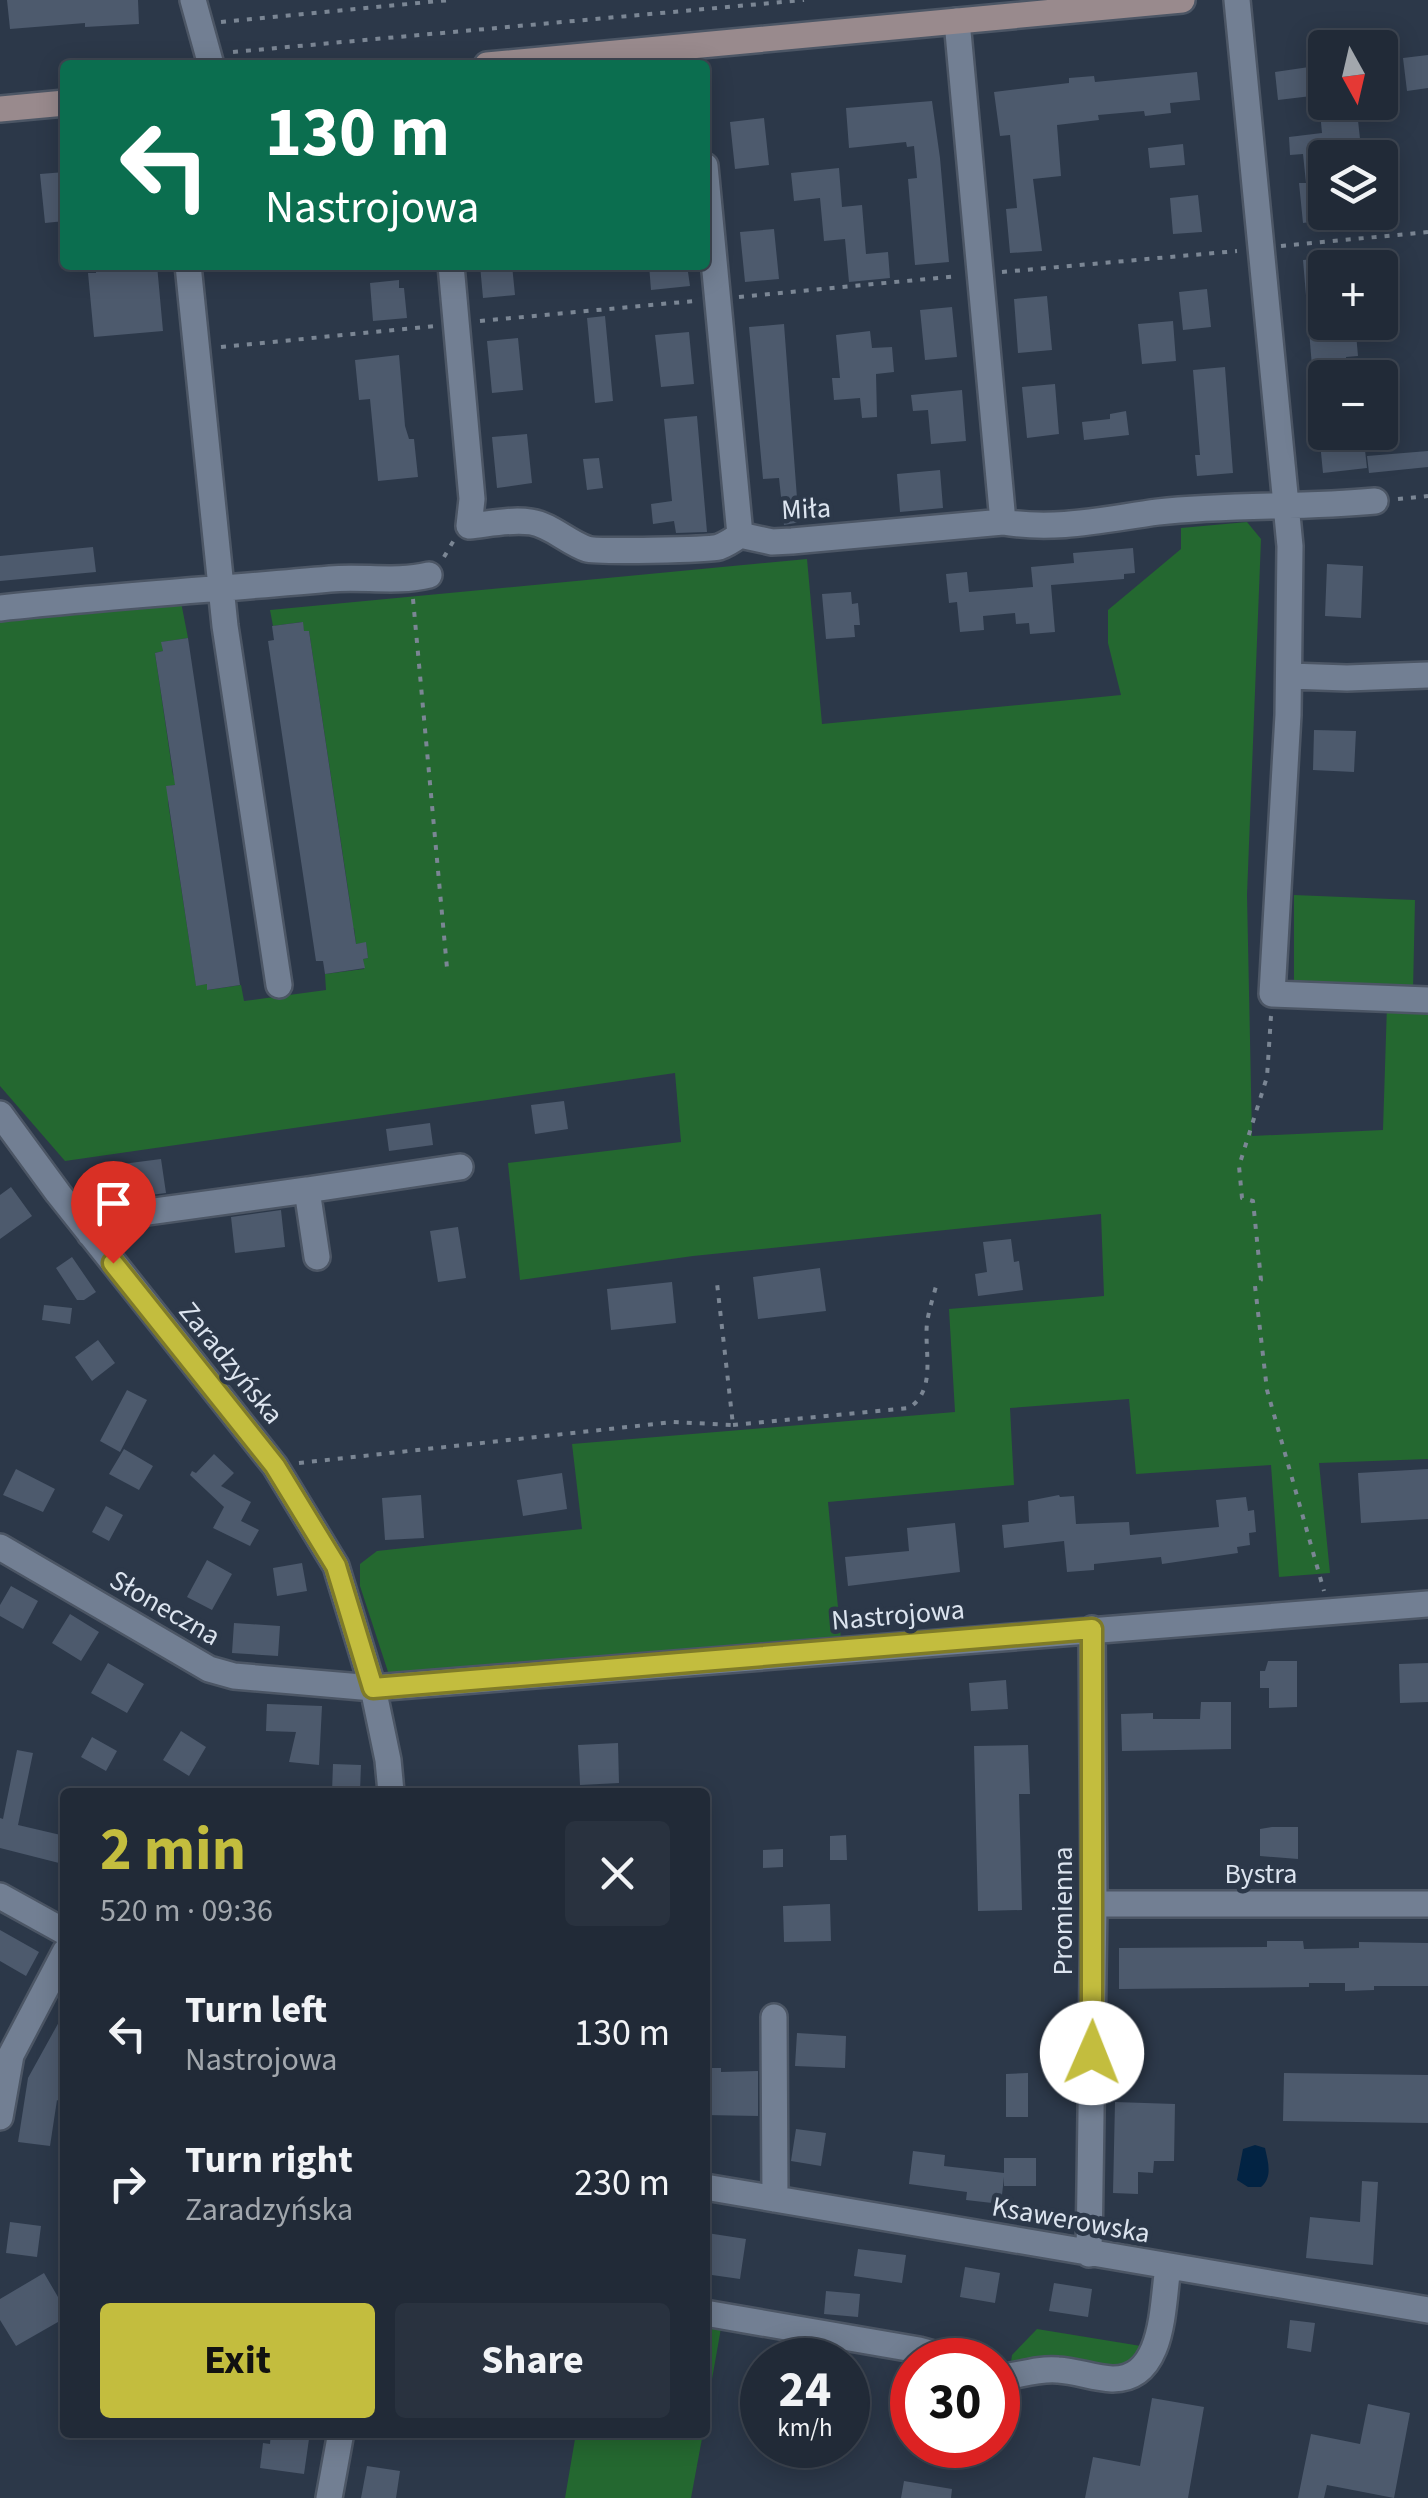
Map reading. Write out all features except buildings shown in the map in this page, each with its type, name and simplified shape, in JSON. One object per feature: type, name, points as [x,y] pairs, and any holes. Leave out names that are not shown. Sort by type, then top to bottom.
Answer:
[{"type":"main road","points":[[591,60],[695,55],[957,21],[1182,0]]},
{"type":"main road","points":[[0,109],[60,103]]},
{"type":"street","points":[[1237,0],[1290,546],[1289,676],[1272,994],[1428,1000]]},
{"type":"street","points":[[196,12],[210,60]]},
{"type":"street","points":[[957,21],[1003,522]]},
{"type":"street","points":[[710,219],[740,535]]},
{"type":"street","points":[[189,270],[221,589],[279,986]]},
{"type":"street","points":[[450,270],[472,499],[469,526]]},
{"type":"street","name":"Miła","points":[[469,526],[528,521],[541,524],[572,543],[605,552],[704,549],[719,547],[740,535],[792,542],[1003,522],[1068,526],[1156,512],[1285,508],[1375,500]]},
{"type":"street","points":[[0,608],[136,593],[420,577]]},
{"type":"street","points":[[1289,676],[1428,675]]},
{"type":"street","name":"Zaradzyńska","points":[[0,1114],[275,1466],[336,1566],[373,1688],[391,1788]]},
{"type":"street","points":[[90,1234],[110,1217],[460,1167]]},
{"type":"street","points":[[307,1190],[317,1257]]},
{"type":"street","name":"Słoneczna","points":[[0,1547],[209,1669],[234,1676],[373,1688]]},
{"type":"street","name":"Nastrojowa","points":[[373,1688],[1428,1604]]},
{"type":"street","name":"Promienna","points":[[1088,2254],[1094,1904],[1092,1629]]},
{"type":"street","points":[[0,1896],[60,1929]]},
{"type":"street","name":"Bystra","points":[[1094,1904],[1428,1904]]},
{"type":"street","points":[[0,2116],[11,2055],[60,1962]]},
{"type":"street","points":[[774,2017],[774,2199]]},
{"type":"street","name":"Ksawerowska","points":[[710,2188],[1428,2310]]},
{"type":"street","points":[[1020,2374],[1042,2369],[1112,2378],[1128,2377],[1141,2370],[1154,2351],[1168,2267]]},
{"type":"street","points":[[710,2314],[890,2345]]},
{"type":"street","points":[[329,2498],[340,2438]]},
{"type":"path","points":[[196,12],[450,0]]},
{"type":"path","points":[[210,60],[804,0]]},
{"type":"path","points":[[1260,248],[1428,232]]},
{"type":"path","points":[[1375,500],[1428,496]]},
{"type":"path","points":[[447,968],[420,577],[440,565],[448,547],[469,526]]},
{"type":"path","points":[[1272,994],[1267,1077],[1238,1166],[1242,1198],[1253,1201],[1261,1280],[1255,1286],[1266,1390],[1330,1610]]},
{"type":"path","points":[[275,1466],[674,1422],[733,1426],[909,1408],[920,1400],[927,1384],[927,1322],[937,1282]]},
{"type":"path","points":[[717,1283],[733,1426]]},
{"type":"green space","points":[[1247,522],[1261,539],[1247,895],[1252,1136],[1383,1130],[1387,1005],[1428,1007],[1428,1459],[1319,1463],[1330,1573],[1279,1577],[1271,1465],[1136,1474],[1129,1399],[1010,1408],[1014,1485],[828,1502],[841,1639],[391,1681],[360,1586],[360,1564],[377,1551],[582,1529],[572,1444],[955,1412],[949,1309],[1104,1296],[1101,1214],[693,1256],[520,1280],[508,1163],[681,1142],[675,1073],[65,1161],[0,1086],[0,619],[181,602],[188,638],[162,642],[163,651],[155,653],[173,775],[183,783],[170,786],[168,802],[196,985],[207,984],[208,990],[241,985],[244,1001],[326,990],[325,974],[364,969],[363,959],[368,958],[366,943],[356,944],[354,928],[349,928],[351,909],[309,631],[304,631],[302,622],[273,626],[270,610],[807,559],[822,724],[1121,695],[1108,643],[1108,610],[1181,549],[1181,528]]},
{"type":"green space","points":[[1294,895],[1415,900],[1413,990],[1294,984]]},
{"type":"green space","points":[[710,2326],[721,2328],[710,2391]]},
{"type":"green space","points":[[1037,2329],[1147,2347],[1133,2367],[1020,2369],[1020,2347]]},
{"type":"green space","points":[[575,2438],[702,2438],[691,2498],[565,2498]]},
{"type":"water","points":[[1255,2145],[1265,2148],[1268,2174],[1261,2187],[1248,2187],[1237,2180],[1243,2149]]},
{"type":"route","points":[[113,1263],[275,1466],[336,1566],[373,1688],[1092,1629],[1092,2053]]}]
